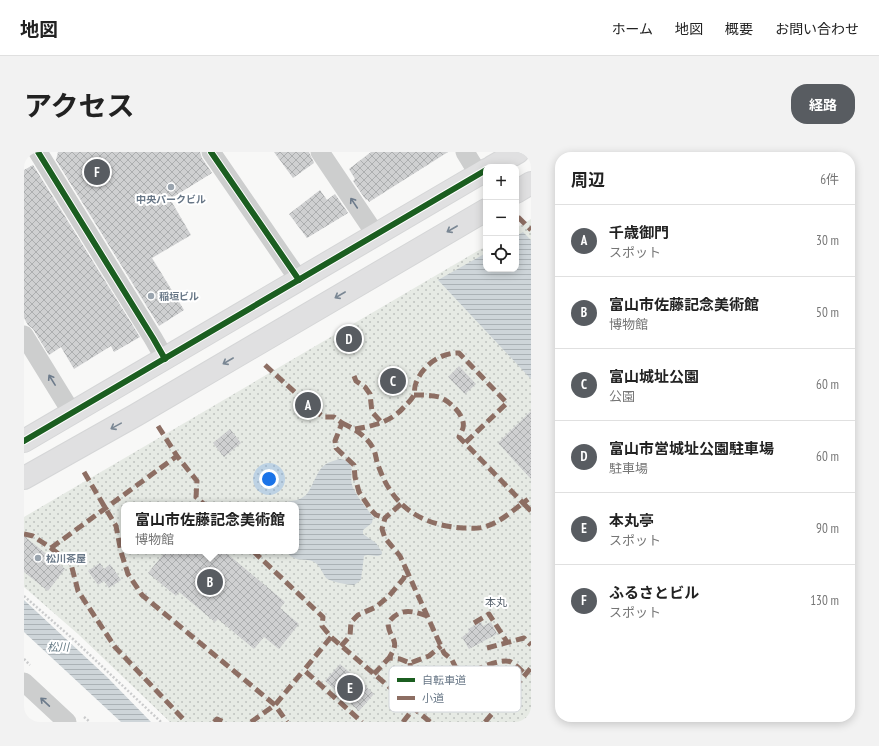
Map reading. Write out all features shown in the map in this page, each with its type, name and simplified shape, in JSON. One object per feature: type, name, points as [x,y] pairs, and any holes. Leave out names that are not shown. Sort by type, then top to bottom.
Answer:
[{"type":"street","points":[[38,152],[154,338],[165,359]]},
{"type":"street","points":[[211,152],[299,280]]},
{"type":"street","points":[[320,152],[376,235]]},
{"type":"street","points":[[465,152],[483,168]]},
{"type":"street","points":[[498,164],[518,152]]},
{"type":"street","points":[[24,441],[483,173]]},
{"type":"street","points":[[519,190],[531,183]]},
{"type":"street","points":[[24,478],[150,407],[483,212]]},
{"type":"street","points":[[24,336],[72,413]]},
{"type":"street","points":[[24,682],[66,722]]},
{"type":"path","points":[[299,396],[302,399]]},
{"type":"path","points":[[24,596],[73,639],[161,722]]},
{"type":"shaded area","points":[[531,219],[531,722],[170,722],[78,634],[24,587],[24,517],[483,248],[483,272],[519,272],[519,226]]},
{"type":"water","points":[[523,232],[531,240],[531,379],[438,280],[483,255],[483,272],[519,272],[519,234]]},
{"type":"water","points":[[340,459],[347,461],[350,464],[352,468],[352,485],[373,517],[372,523],[363,530],[363,534],[376,543],[382,552],[382,554],[378,556],[364,556],[361,579],[354,585],[328,579],[313,561],[294,558],[289,554],[299,554],[299,502],[287,502],[298,500],[307,494],[321,468]]},
{"type":"water","name":"松川","points":[[24,600],[107,677],[151,722],[121,722],[24,632]]},
{"type":"building","points":[[58,152],[200,152],[202,158],[212,173],[170,199],[191,235],[152,258],[184,310],[159,326],[56,160]]},
{"type":"building","points":[[274,152],[309,152],[314,163],[293,178]]},
{"type":"building","points":[[371,152],[448,152],[369,202],[353,181],[355,179],[349,169]]},
{"type":"building","points":[[33,165],[140,337],[114,352],[111,346],[74,369],[61,347],[49,355],[33,329],[28,325],[24,318],[24,170]]},
{"type":"building","points":[[320,190],[327,200],[335,194],[348,213],[307,238],[289,214]]},
{"type":"building","points":[[459,366],[476,384],[465,394],[448,377]]},
{"type":"building","points":[[309,392],[322,403],[308,418],[295,407]]},
{"type":"building","points":[[531,411],[531,479],[498,443]]},
{"type":"building","points":[[230,429],[241,443],[224,457],[213,443]]},
{"type":"building","name":"松川茶屋","points":[[24,536],[65,569],[48,591],[24,572]]},
{"type":"building","points":[[164,554],[228,554],[285,602],[280,608],[299,624],[279,649],[264,637],[254,649],[218,619],[215,622],[179,592],[176,596],[148,573]]},
{"type":"building","points":[[100,563],[104,569],[110,564],[121,580],[109,588],[104,581],[98,585],[88,571]]},
{"type":"building","points":[[481,622],[483,626],[491,622],[497,634],[469,649],[462,637],[469,632],[468,629]]},
{"type":"building","points":[[340,664],[374,694],[359,711],[325,681]]},
{"type":"marked path","points":[[519,218],[531,230]]},
{"type":"marked path","points":[[355,429],[375,425],[388,420],[399,412],[413,397],[415,384],[427,366],[433,361],[446,355],[459,353],[507,403],[465,443]]},
{"type":"marked path","points":[[265,365],[299,396]]},
{"type":"marked path","points":[[354,376],[356,381],[365,387],[370,394],[372,412],[382,423]]},
{"type":"marked path","points":[[414,395],[430,395],[439,397],[452,405],[460,414],[463,423],[463,428],[459,437],[523,503],[531,497]]},
{"type":"marked path","points":[[302,399],[323,417],[334,417],[342,423],[335,441],[336,448],[354,465],[355,477],[359,492],[371,510],[376,515],[385,518]]},
{"type":"marked path","points":[[342,423],[365,437],[374,450],[380,471],[390,490],[404,507],[422,518],[441,525],[476,528],[495,523],[523,503],[531,511]]},
{"type":"marked path","points":[[158,426],[177,456],[197,481],[196,497],[202,502]]},
{"type":"marked path","points":[[51,548],[177,456]]},
{"type":"marked path","points":[[84,472],[116,526],[121,552]]},
{"type":"marked path","points":[[401,504],[385,518],[382,529],[385,538],[400,556],[406,569]]},
{"type":"marked path","points":[[24,534],[33,536],[71,564],[78,591],[115,647],[186,722]]},
{"type":"marked path","points":[[122,554],[128,574],[142,595],[275,705],[287,722]]},
{"type":"marked path","points":[[256,554],[323,617],[322,626],[331,637],[389,687]]},
{"type":"marked path","points":[[341,646],[350,636],[351,622],[358,615],[376,607],[389,596],[404,578],[406,569],[444,653],[452,660],[455,666]]},
{"type":"marked path","points":[[427,616],[416,612],[406,612],[392,618],[388,623],[390,633],[395,643],[389,658],[400,659],[410,663],[429,656],[441,646]]},
{"type":"marked path","points":[[474,623],[489,614],[507,642]]},
{"type":"marked path","points":[[331,637],[304,670],[362,722]]},
{"type":"marked path","points":[[487,648],[524,638],[531,645]]},
{"type":"marked path","points":[[374,674],[389,658]]},
{"type":"marked path","points":[[486,666],[501,661],[511,662],[516,666]]},
{"type":"marked path","points":[[521,680],[531,668]]},
{"type":"marked path","points":[[251,722],[275,705],[304,670]]},
{"type":"marked path","points":[[521,671],[525,674]]},
{"type":"marked path","points":[[403,722],[411,712]]},
{"type":"marked path","points":[[418,712],[430,722]]},
{"type":"marked path","points":[[485,722],[494,712]]},
{"type":"marked path","points":[[214,722],[217,719],[224,722]]},
{"type":"cycle path","points":[[38,152],[165,359]]},
{"type":"cycle path","points":[[211,152],[299,280]]},
{"type":"cycle path","points":[[24,441],[483,172]]},
{"type":"place","name":"ふるさとビル","points":[[97,172]]},
{"type":"place","name":"中央パークビル","points":[[171,187]]},
{"type":"place","name":"稲垣ビル","points":[[151,296]]},
{"type":"place","name":"富山市営城址公園駐車場","points":[[349,339]]},
{"type":"place","name":"富山城址公園","points":[[393,381]]},
{"type":"place","name":"千歳御門","points":[[308,405]]},
{"type":"place","name":"松川茶屋","points":[[38,558]]},
{"type":"place","name":"富山市佐藤記念美術館","points":[[210,582]]},
{"type":"place","name":"本丸亭","points":[[350,688]]},
{"type":"district","name":"本丸","points":[[496,602]]}]
